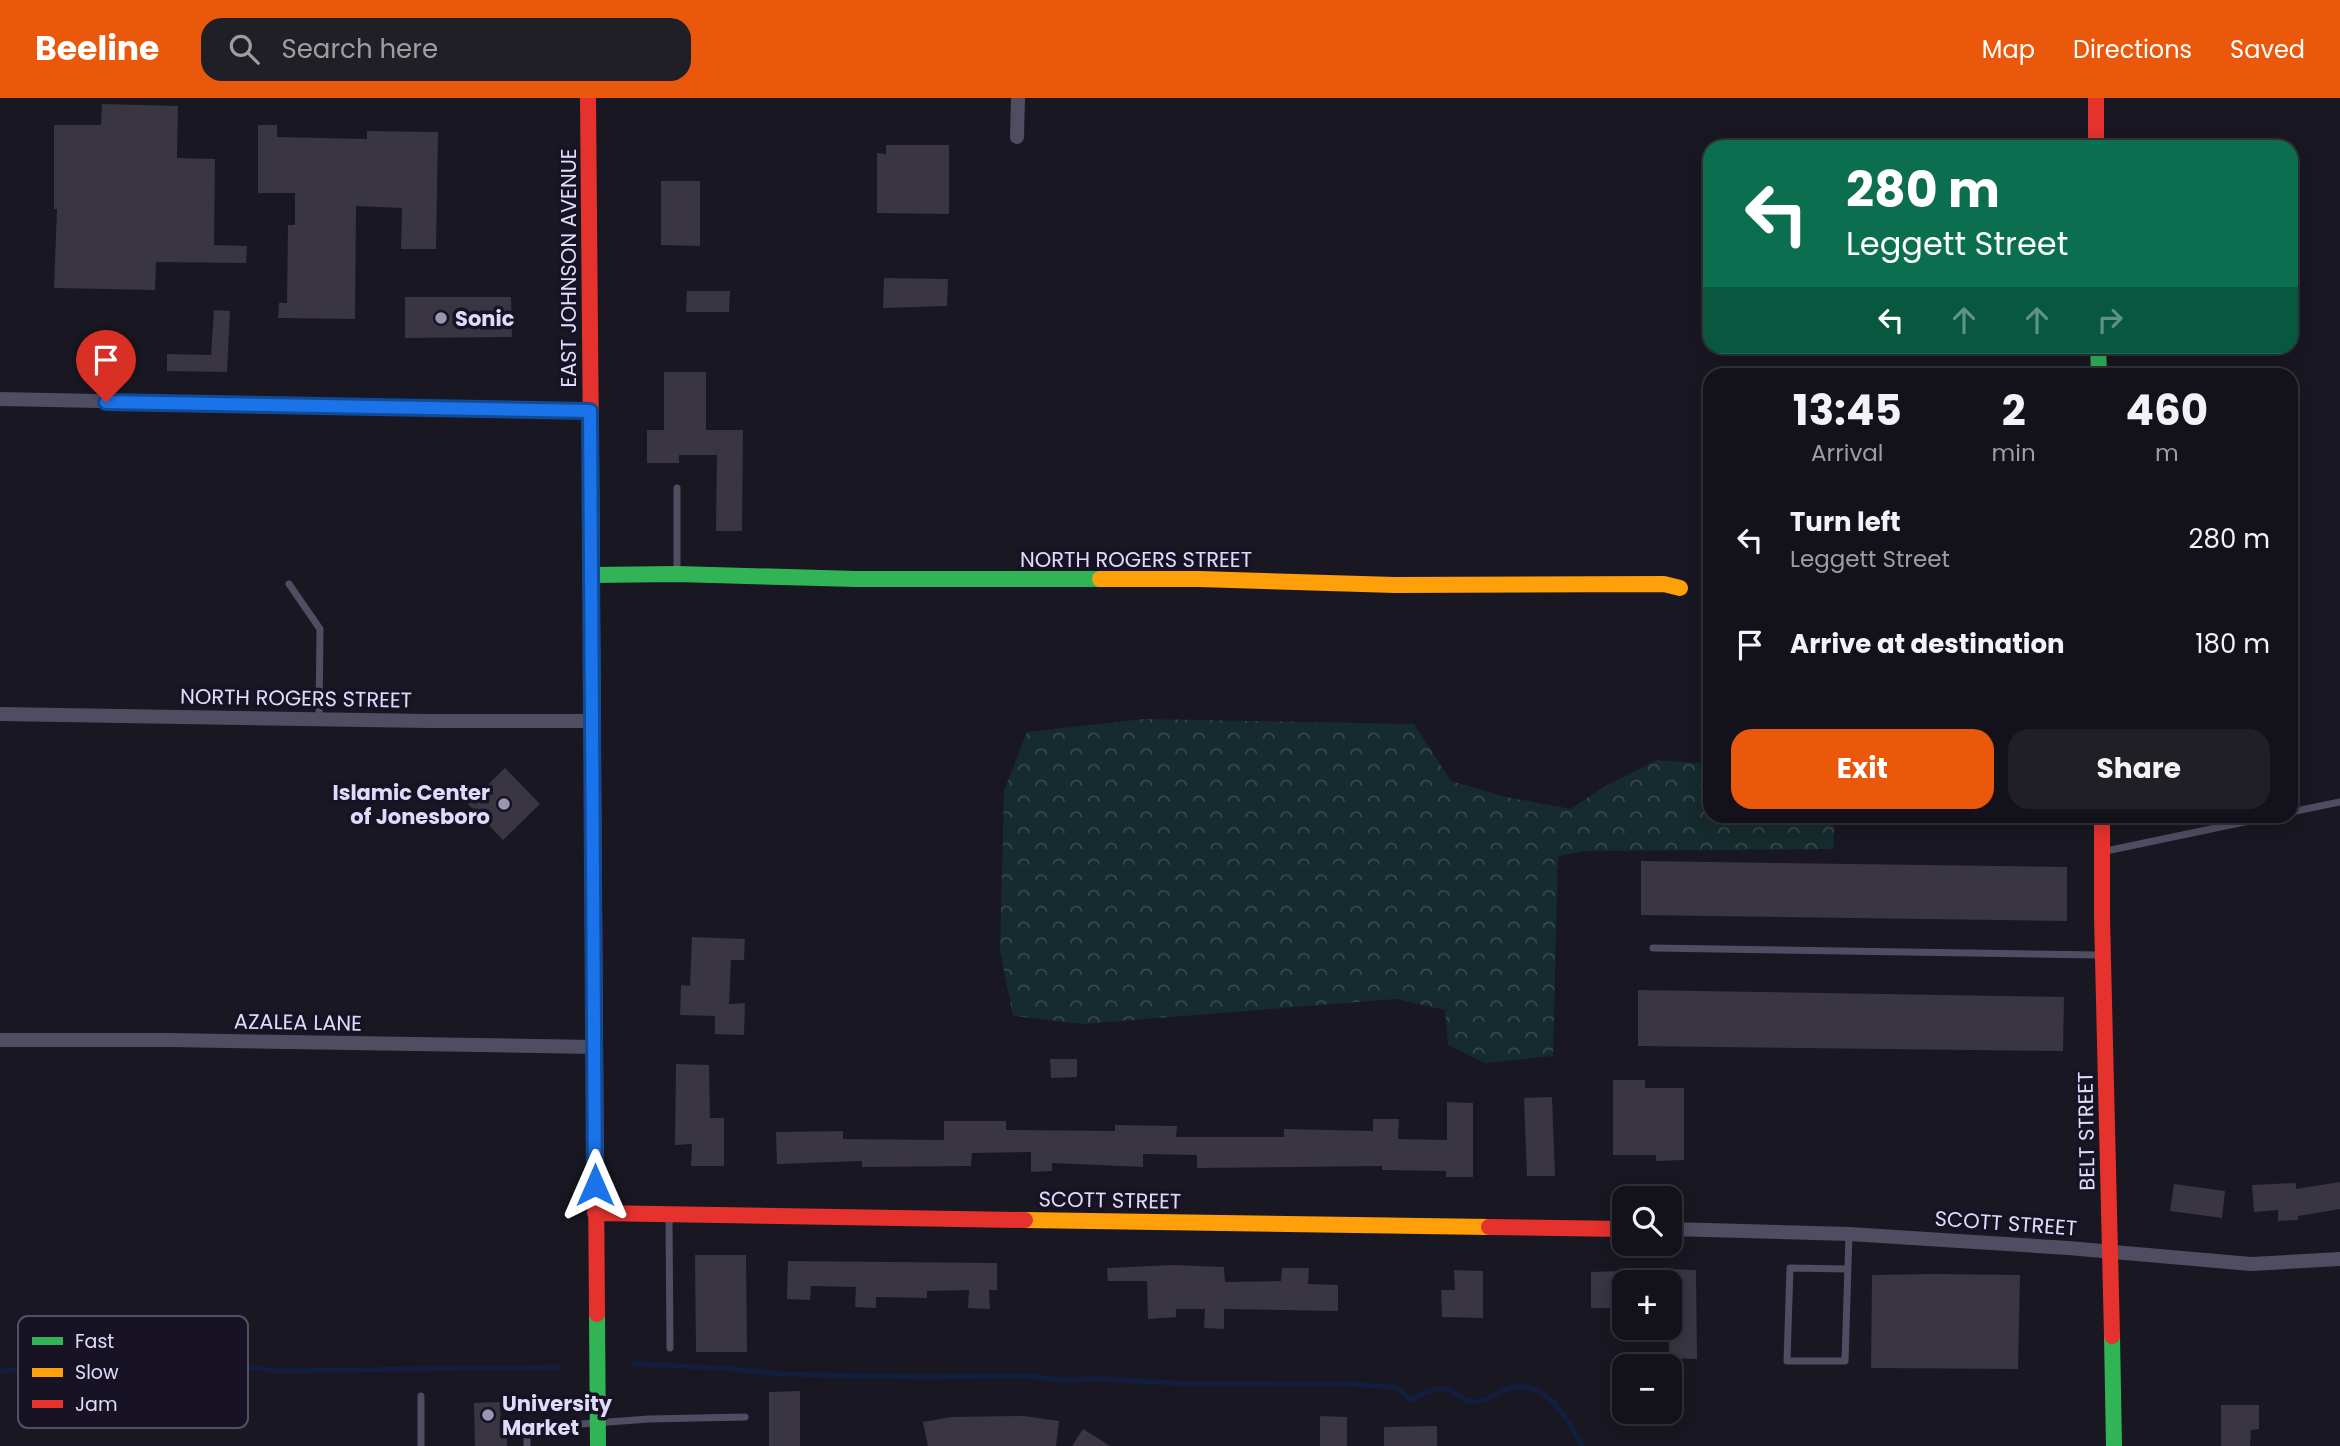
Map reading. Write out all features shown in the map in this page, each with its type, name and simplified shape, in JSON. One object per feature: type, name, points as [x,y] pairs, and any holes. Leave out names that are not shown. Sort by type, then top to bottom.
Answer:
[{"type":"street","name":"EAST JOHNSON AVENUE","points":[[589,98],[598,1446]]},
{"type":"street","points":[[1017,136],[1018,98]]},
{"type":"street","points":[[2096,98],[2096,140]]},
{"type":"street","points":[[0,399],[590,411]]},
{"type":"street","name":"NORTH ROGERS STREET","points":[[592,575],[677,574],[870,579],[1199,579],[1395,585],[1664,584],[1680,588]]},
{"type":"street","name":"NORTH ROGERS STREET","points":[[0,714],[318,720],[592,721]]},
{"type":"street","name":"BELT STREET","points":[[2102,823],[2114,1446]]},
{"type":"street","name":"AZALEA LANE","points":[[0,1040],[595,1047]]},
{"type":"street","name":"SCOTT STREET","points":[[595,1213],[1612,1229]]},
{"type":"street","name":"SCOTT STREET","points":[[1682,1229],[1849,1234],[2109,1251],[2250,1264],[2340,1259]]},
{"type":"lane","points":[[677,488],[677,574]]},
{"type":"lane","points":[[289,584],[320,629],[318,720]]},
{"type":"lane","points":[[2298,811],[2340,802]]},
{"type":"lane","points":[[2102,851],[2239,823]]},
{"type":"lane","points":[[1653,948],[2103,955]]},
{"type":"lane","points":[[669,1214],[670,1348]]},
{"type":"lane","points":[[1848,1269],[1790,1268],[1787,1361],[1845,1361],[1848,1269],[1849,1234]]},
{"type":"lane","points":[[421,1396],[421,1446]]},
{"type":"lane","points":[[527,1446],[527,1428],[649,1419],[745,1417]]},
{"type":"green space","points":[[1144,719],[1414,724],[1451,781],[1506,797],[1571,809],[1605,786],[1657,760],[1703,763],[1703,823],[1834,823],[1834,849],[1584,851],[1558,856],[1553,1056],[1485,1063],[1448,1045],[1445,1010],[1396,999],[1083,1024],[1013,1016],[1000,951],[1004,791],[1027,732]]},
{"type":"building","points":[[102,104],[178,106],[177,158],[215,159],[214,245],[247,246],[246,263],[156,262],[155,290],[54,288],[57,209],[54,209],[54,125],[101,125]]},
{"type":"building","points":[[258,125],[277,125],[277,137],[367,139],[367,131],[438,132],[436,249],[401,249],[402,208],[356,206],[355,319],[278,318],[279,303],[287,303],[288,225],[295,225],[295,193],[258,193]]},
{"type":"building","points":[[886,145],[949,145],[949,214],[877,213],[877,153],[886,154]]},
{"type":"building","points":[[661,181],[700,181],[700,246],[661,245]]},
{"type":"building","points":[[884,278],[948,279],[947,306],[883,308]]},
{"type":"building","points":[[687,291],[730,291],[729,312],[686,312]]},
{"type":"building","name":"Sonic","points":[[405,297],[511,297],[512,337],[405,338]]},
{"type":"building","points":[[214,310],[230,311],[227,372],[167,371],[167,354],[211,355]]},
{"type":"building","points":[[664,372],[706,372],[706,430],[743,430],[742,531],[716,531],[717,455],[679,455],[679,463],[647,463],[647,430],[664,430]]},
{"type":"building","name":"Islamic Center of Jonesboro","points":[[505,768],[540,804],[503,840],[468,804]]},
{"type":"building","points":[[1641,861],[2067,867],[2067,921],[1641,915]]},
{"type":"building","points":[[692,937],[745,939],[744,960],[731,960],[729,1004],[745,1003],[744,1035],[715,1034],[715,1016],[680,1015],[681,985],[690,986]]},
{"type":"building","points":[[1638,990],[2064,997],[2063,1051],[1638,1046]]},
{"type":"building","points":[[1050,1059],[1077,1059],[1077,1077],[1051,1078]]},
{"type":"building","points":[[676,1064],[709,1065],[710,1118],[724,1118],[724,1166],[691,1166],[692,1144],[675,1145]]},
{"type":"building","points":[[1613,1080],[1645,1080],[1645,1088],[1684,1088],[1684,1160],[1656,1161],[1656,1155],[1613,1155]]},
{"type":"building","points":[[1552,1097],[1555,1176],[1527,1176],[1524,1098]]},
{"type":"building","points":[[1447,1102],[1473,1103],[1473,1177],[1446,1177],[1446,1171],[1382,1170],[1382,1166],[1197,1168],[1197,1155],[1143,1154],[1143,1167],[1052,1163],[1052,1171],[1031,1172],[1031,1152],[972,1153],[971,1166],[862,1167],[862,1161],[777,1164],[776,1132],[843,1131],[843,1139],[944,1140],[944,1121],[1006,1121],[1006,1130],[1115,1131],[1115,1125],[1177,1126],[1176,1137],[1284,1137],[1284,1129],[1373,1131],[1373,1119],[1399,1119],[1398,1139],[1447,1140]]},
{"type":"building","points":[[2340,1182],[2340,1209],[2298,1216],[2298,1220],[2278,1221],[2278,1210],[2254,1212],[2252,1185],[2296,1183],[2296,1189]]},
{"type":"building","points":[[2174,1184],[2225,1191],[2222,1218],[2170,1211]]},
{"type":"building","points":[[695,1255],[746,1255],[747,1352],[696,1352]]},
{"type":"building","points":[[788,1261],[997,1263],[997,1290],[989,1290],[990,1309],[968,1308],[969,1290],[927,1291],[927,1298],[876,1297],[876,1308],[855,1307],[856,1287],[811,1286],[810,1300],[787,1299]]},
{"type":"building","points":[[1173,1265],[1224,1267],[1225,1282],[1281,1281],[1282,1268],[1309,1268],[1308,1284],[1338,1285],[1338,1311],[1224,1309],[1224,1329],[1204,1328],[1205,1309],[1176,1309],[1176,1317],[1148,1319],[1147,1281],[1108,1281],[1107,1268]]},
{"type":"building","points":[[1670,1269],[1696,1270],[1697,1359],[1682,1358],[1682,1354],[1669,1354],[1669,1340],[1682,1340],[1682,1270]]},
{"type":"building","points":[[1454,1270],[1483,1271],[1483,1318],[1442,1317],[1441,1290],[1455,1290]]},
{"type":"building","points":[[1612,1271],[1612,1308],[1591,1308],[1591,1272]]},
{"type":"building","points":[[1872,1275],[2020,1275],[2018,1369],[1871,1368]]},
{"type":"building","points":[[800,1391],[800,1446],[769,1446],[769,1392]]},
{"type":"building","name":"University Market","points":[[500,1402],[501,1428],[507,1428],[507,1446],[475,1446],[474,1403]]},
{"type":"building","points":[[2221,1405],[2259,1405],[2259,1429],[2251,1430],[2250,1446],[2221,1446]]},
{"type":"building","points":[[1024,1416],[1059,1421],[1056,1446],[928,1446],[923,1422],[952,1417]]},
{"type":"building","points":[[1320,1416],[1347,1417],[1347,1446],[1320,1446]]},
{"type":"building","points":[[1437,1426],[1437,1446],[1384,1446],[1384,1427]]},
{"type":"building","points":[[1083,1429],[1110,1446],[1072,1446]]},
{"type":"waterway","points":[[634,1364],[724,1368],[779,1374],[1030,1376],[1061,1380],[1174,1383],[1343,1384],[1396,1387],[1411,1400],[1431,1390],[1442,1388],[1471,1402],[1507,1389],[1521,1387],[1533,1389],[1554,1402],[1582,1446]]},
{"type":"waterway","points":[[248,1366],[275,1371],[559,1367]]},
{"type":"waterway","points":[[0,1371],[18,1370]]},
{"type":"traffic: fast","points":[[2098,354],[2099,368]]},
{"type":"traffic: fast","points":[[591,447],[593,769]]},
{"type":"traffic: fast","points":[[592,575],[1100,579]]},
{"type":"traffic: fast","points":[[597,1314],[598,1446]]},
{"type":"traffic: fast","points":[[2112,1336],[2114,1446]]},
{"type":"traffic: slow","points":[[1100,579],[1395,585],[1664,584],[1680,588]]},
{"type":"traffic: slow","points":[[1025,1220],[1489,1227]]},
{"type":"traffic: jam","points":[[588,98],[591,447]]},
{"type":"traffic: jam","points":[[2096,98],[2096,140]]},
{"type":"traffic: jam","points":[[593,769],[597,1314]]},
{"type":"traffic: jam","points":[[2102,823],[2112,1336]]},
{"type":"traffic: jam","points":[[595,1213],[1025,1220]]},
{"type":"traffic: jam","points":[[1489,1227],[1612,1229]]},
{"type":"place","name":"Sonic","points":[[441,318]]},
{"type":"place","name":"Islamic Center of Jonesboro","points":[[504,804]]},
{"type":"place","name":"University Market","points":[[488,1415]]},
{"type":"route","points":[[106,402],[590,411],[595,1185]]}]
